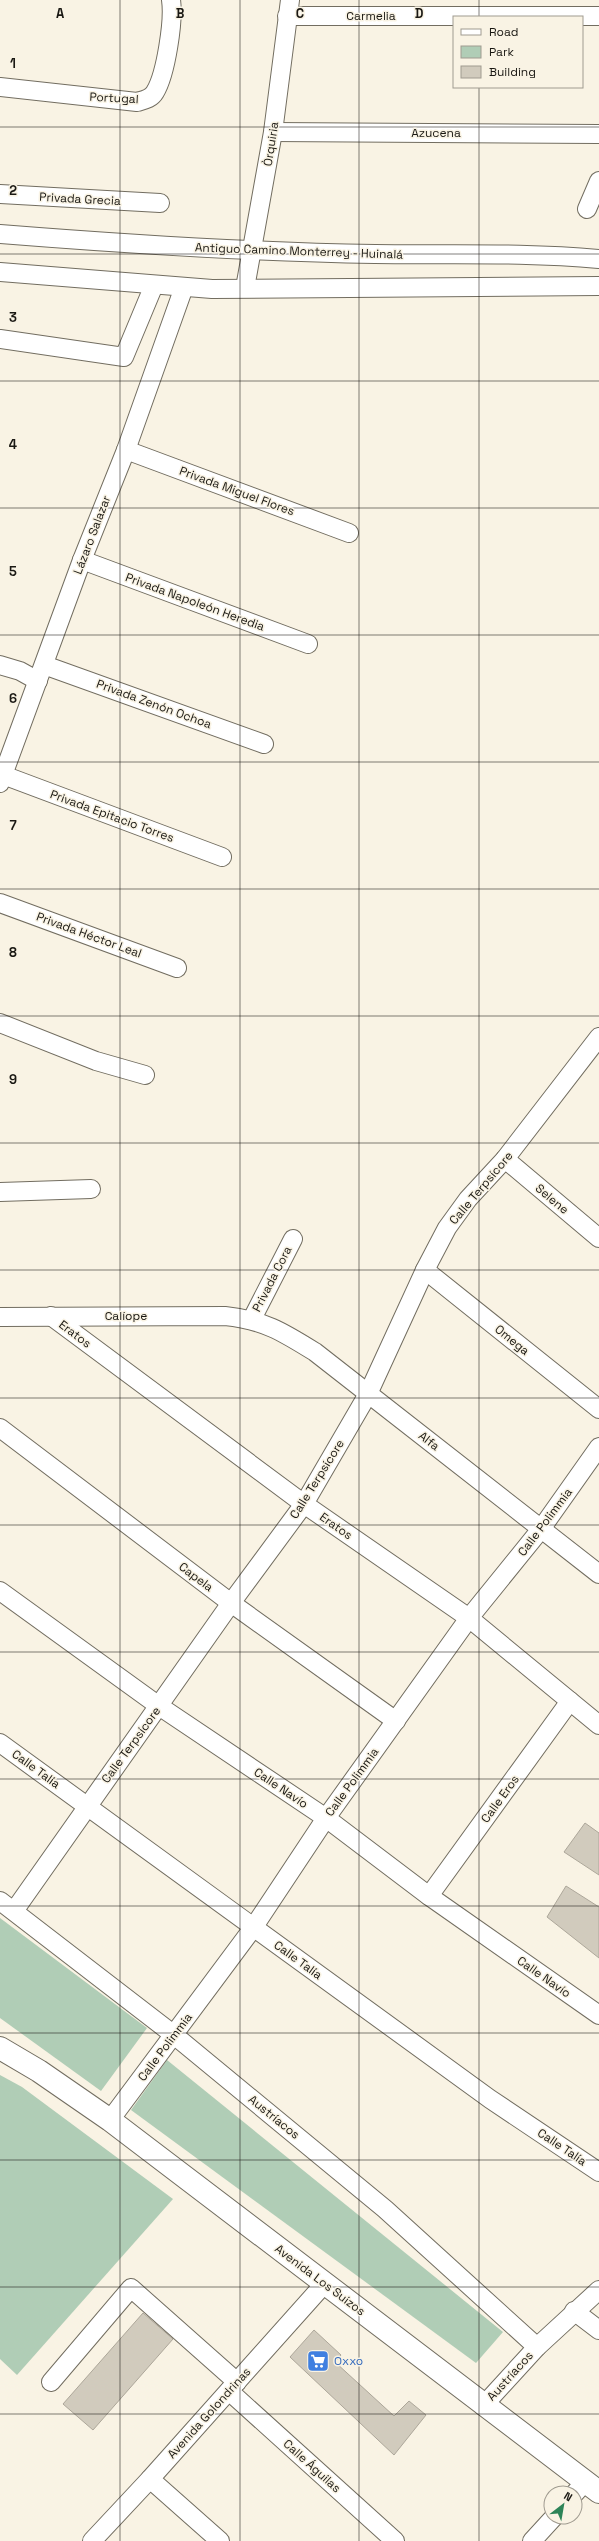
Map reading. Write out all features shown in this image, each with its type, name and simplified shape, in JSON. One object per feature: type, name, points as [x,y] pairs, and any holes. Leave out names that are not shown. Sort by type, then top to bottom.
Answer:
[{"type":"main road","name":"Avenida Los Suizos","points":[[0,2048],[39,2071],[110,2120],[325,2283],[483,2406],[586,2489]]},
{"type":"street","name":"Portugal","points":[[0,87],[137,102],[148,99],[154,92],[161,78],[172,12],[171,0]]},
{"type":"street","name":"Carmelia","points":[[289,8],[599,16]]},
{"type":"street","name":"Òrquiria","points":[[245,288],[254,250],[273,132],[289,8]]},
{"type":"street","name":"Azucena","points":[[273,132],[599,134]]},
{"type":"street","points":[[587,209],[599,181]]},
{"type":"street","name":"Privada Grecia","points":[[0,194],[160,203]]},
{"type":"street","name":"Antiguo Camino Monterrey - Huinalá","points":[[0,234],[199,249],[374,254],[557,255],[599,258]]},
{"type":"street","points":[[554,285],[563,277],[565,270],[564,262],[557,255]]},
{"type":"street","points":[[0,272],[184,287],[599,286]]},
{"type":"street","points":[[0,339],[124,357],[154,285]]},
{"type":"street","name":"Lázaro Salazar","points":[[2,779],[82,560],[126,450],[184,287]]},
{"type":"street","name":"Privada Miguel Flores","points":[[126,450],[349,533]]},
{"type":"street","name":"Privada Napoleón Heredia","points":[[82,560],[308,644]]},
{"type":"street","name":"Privada Zenón Ochoa","points":[[0,665],[20,671],[41,673],[264,744]]},
{"type":"street","name":"Privada Epitacio Torres","points":[[2,779],[222,857]]},
{"type":"street","name":"Privada Héctor Leal","points":[[0,903],[177,968]]},
{"type":"street","points":[[0,1023],[96,1061],[145,1076]]},
{"type":"street","name":"Calle Terpsícore","points":[[7,1906],[87,1806],[231,1603],[304,1504],[368,1394],[425,1270],[447,1228],[468,1199],[505,1159],[599,1037]]},
{"type":"street","name":"Selene","points":[[505,1159],[599,1238]]},
{"type":"street","points":[[0,1192],[91,1189]]},
{"type":"street","name":"Privada Cora","points":[[252,1319],[293,1239]]},
{"type":"street","name":"Omega","points":[[425,1270],[599,1409]]},
{"type":"street","name":"Eratos","points":[[51,1316],[304,1504],[469,1618],[599,1725]]},
{"type":"street","name":"Calíope","points":[[0,1317],[194,1316],[252,1319]]},
{"type":"street","name":"Alfa","points":[[252,1319],[283,1332],[309,1348],[599,1574]]},
{"type":"street","name":"Capela","points":[[0,1428],[231,1603],[396,1721]]},
{"type":"street","name":"Calle Polimmia","points":[[110,2120],[253,1928],[326,1818],[469,1618],[541,1529],[599,1447]]},
{"type":"street","name":"Calle Navío","points":[[0,1590],[159,1706],[326,1818],[429,1896],[599,2015]]},
{"type":"street","name":"Calle Eros","points":[[429,1896],[570,1701]]},
{"type":"street","name":"Calle Talía","points":[[0,1742],[253,1928],[490,2099],[599,2172]]},
{"type":"street","name":"Austríacos","points":[[7,1906],[174,2035],[385,2209],[537,2347]]},
{"type":"street","points":[[0,2041],[39,2071]]},
{"type":"street","name":"Avenida Golondrinas","points":[[92,2541],[150,2479],[325,2283]]},
{"type":"street","name":"Calle Águilas","points":[[51,2382],[131,2288],[395,2541]]},
{"type":"street","name":"Austríacos","points":[[483,2406],[537,2347],[574,2311],[599,2290]]},
{"type":"street","points":[[574,2311],[599,2330]]},
{"type":"street","points":[[150,2479],[220,2541]]},
{"type":"street","points":[[532,2541],[547,2525]]},
{"type":"green space","points":[[0,1918],[147,2028],[101,2091],[0,2018]]},
{"type":"green space","points":[[167,2060],[503,2332],[476,2363],[131,2110]]},
{"type":"green space","points":[[0,2075],[22,2087],[173,2199],[17,2375],[0,2359]]},
{"type":"building","points":[[585,1823],[599,1833],[599,1875],[564,1852]]},
{"type":"building","points":[[566,1886],[599,1907],[599,1958],[547,1917]]},
{"type":"building","points":[[143,2313],[173,2339],[93,2430],[63,2404]]},
{"type":"building","points":[[314,2330],[341,2355],[335,2362],[394,2416],[409,2401],[426,2415],[394,2455],[290,2357]]},
{"type":"place","name":"Oxxo","points":[[318,2361]]}]
